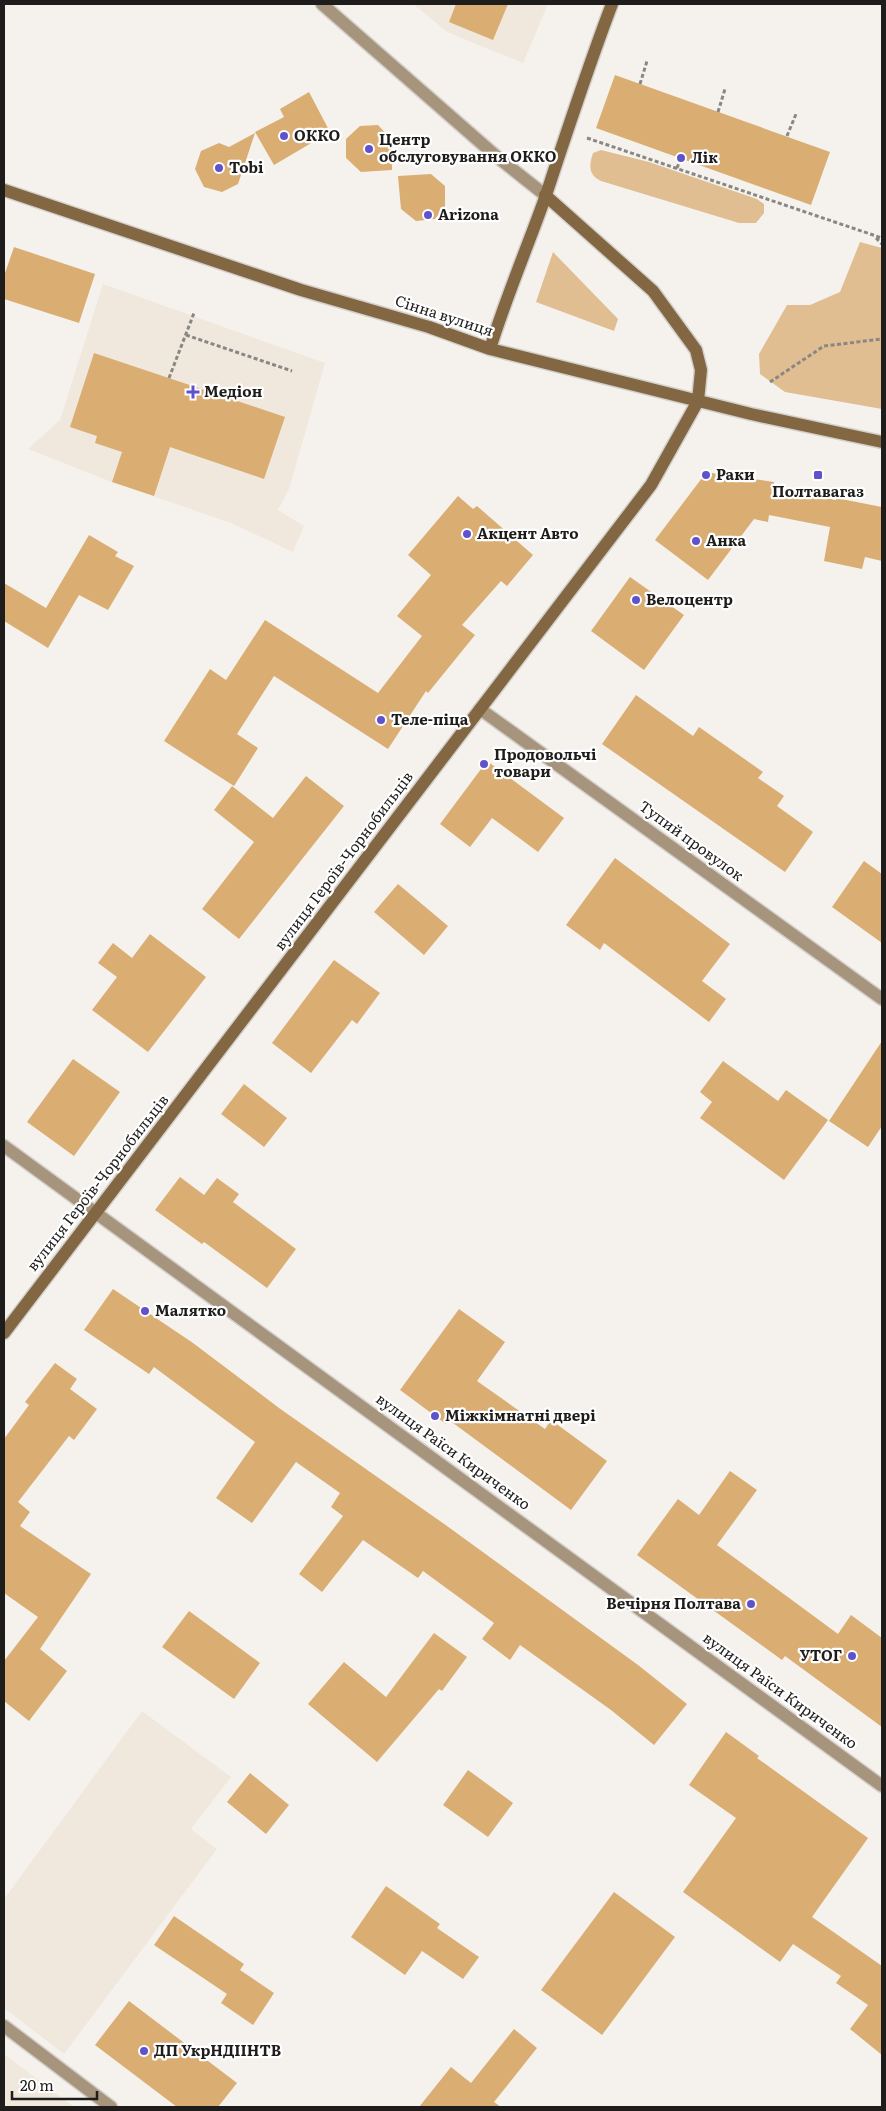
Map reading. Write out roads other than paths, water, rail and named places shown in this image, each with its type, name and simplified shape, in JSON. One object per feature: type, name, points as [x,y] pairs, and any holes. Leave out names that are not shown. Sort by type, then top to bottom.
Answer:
[{"type":"main road","points":[[490,349],[503,307],[546,195],[572,113],[612,4]]},
{"type":"main road","name":"Сінна вулиця","points":[[4,190],[301,290],[429,327],[490,349],[769,418],[882,442]]},
{"type":"main road","points":[[546,195],[654,291],[696,350],[701,370],[698,401]]},
{"type":"main road","name":"вулиця Героїв-Чорнобильців","points":[[4,1333],[651,485],[698,401]]},
{"type":"street","points":[[322,4],[496,156],[546,195]]},
{"type":"street","name":"Тупий провулок","points":[[480,709],[882,999]]},
{"type":"street","name":"вулиця Раїси Кириченко","points":[[4,1146],[882,1786]]},
{"type":"street","points":[[4,2026],[111,2107]]},
{"type":"place","name":"ОККО","points":[[284,136]]},
{"type":"place","name":"Центр обслуговування ОККО","points":[[369,149]]},
{"type":"place","name":"Лік","points":[[681,158]]},
{"type":"place","name":"Tobi","points":[[219,168]]},
{"type":"place","name":"Arizona","points":[[428,215]]},
{"type":"place","name":"Медіон","points":[[193,392]]},
{"type":"place","name":"Раки","points":[[706,475]]},
{"type":"place","name":"Полтавагаз","points":[[818,475]]},
{"type":"place","name":"Акцент Авто","points":[[467,534]]},
{"type":"place","name":"Анка","points":[[696,541]]},
{"type":"place","name":"Велоцентр","points":[[636,600]]},
{"type":"place","name":"Теле-піца","points":[[381,720]]},
{"type":"place","name":"Продовольчі товари","points":[[484,764]]},
{"type":"place","name":"Малятко","points":[[145,1311]]},
{"type":"place","name":"Міжкімнатні двері","points":[[435,1416]]},
{"type":"place","name":"Вечірня Полтава","points":[[751,1604]]},
{"type":"place","name":"УТОГ","points":[[852,1656]]},
{"type":"place","name":"ДП УкрНДІІНТВ","points":[[144,2051]]}]
